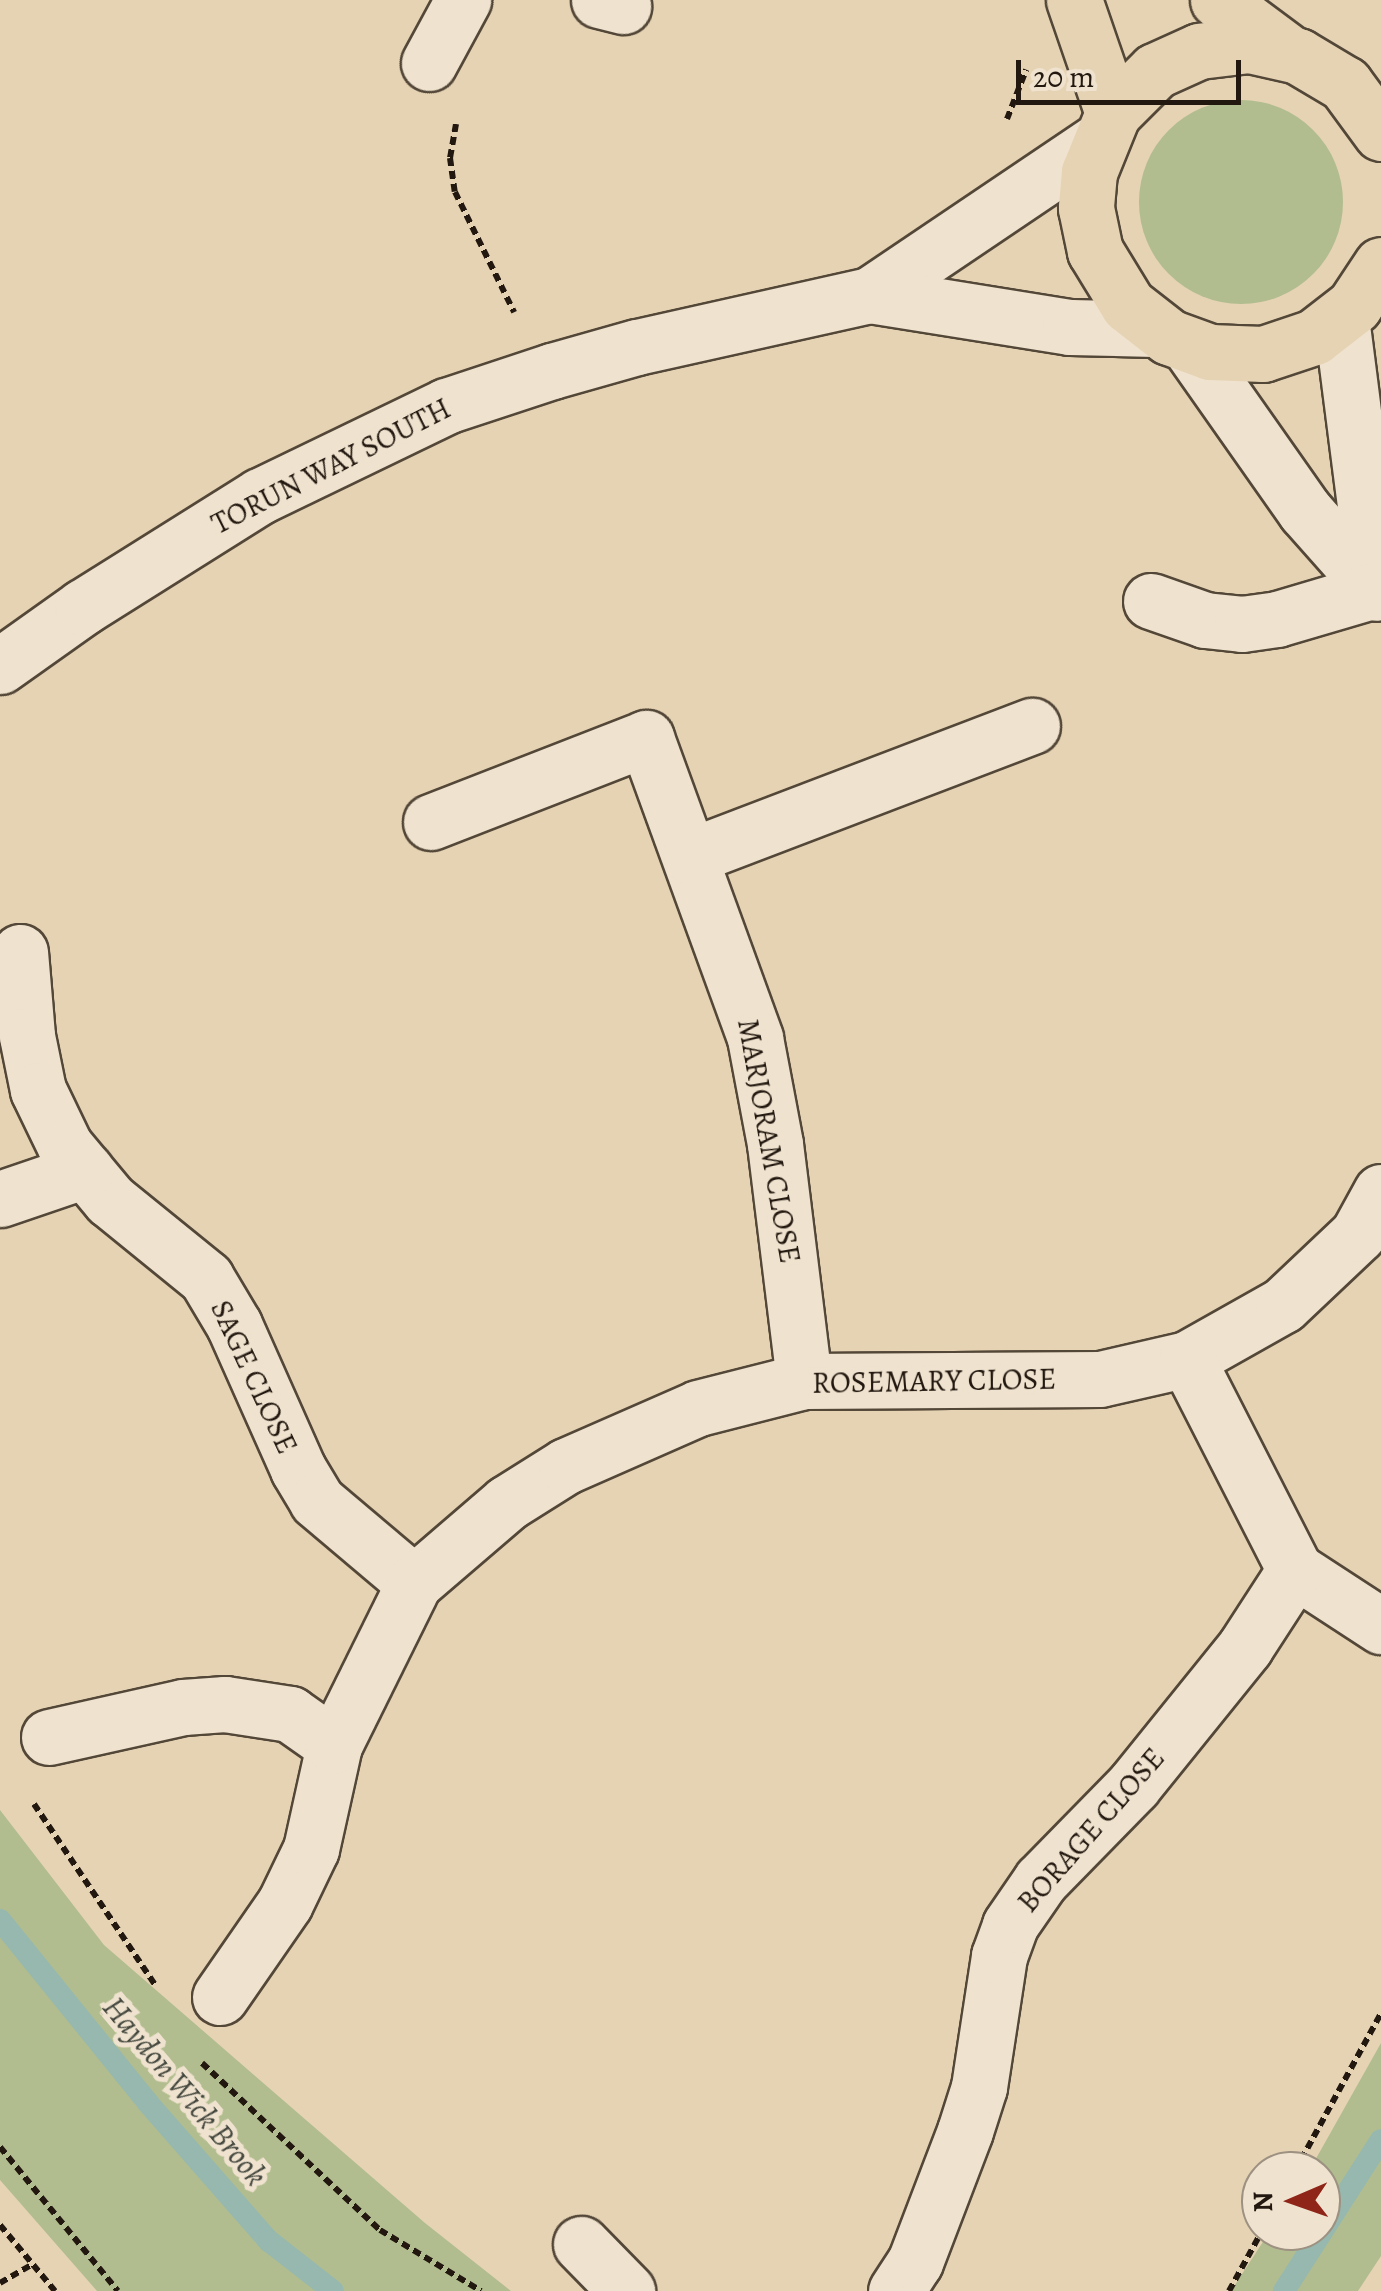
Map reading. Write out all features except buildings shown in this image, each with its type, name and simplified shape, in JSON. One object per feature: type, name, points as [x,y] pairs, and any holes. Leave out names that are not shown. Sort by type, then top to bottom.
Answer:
[{"type":"main road","points":[[1074,0],[1105,127]]},
{"type":"main road","points":[[1218,0],[1288,52]]},
{"type":"main road","points":[[1381,133],[1359,79],[1288,52],[1232,45],[1190,53],[1155,71],[1105,127],[1089,172],[1086,208],[1095,252],[1116,291],[1172,337],[1232,354],[1263,354],[1314,337],[1364,295],[1381,265]]},
{"type":"street","points":[[429,63],[463,0]]},
{"type":"street","name":"TORUN WAY SOUTH","points":[[870,295],[1105,127]]},
{"type":"street","name":"TORUN WAY SOUTH","points":[[0,666],[83,607],[260,496],[446,406],[637,347],[870,295],[1070,327],[1172,337]]},
{"type":"street","points":[[1340,318],[1378,599]]},
{"type":"street","points":[[1172,337],[1378,599]]},
{"type":"street","points":[[1151,601],[1205,620],[1242,624],[1378,599]]},
{"type":"street","points":[[691,856],[1032,726]]},
{"type":"street","name":"MARJORAM CLOSE","points":[[431,822],[646,738],[755,1038],[775,1144],[804,1381]]},
{"type":"street","name":"SAGE CLOSE","points":[[20,952],[27,1036],[38,1090],[64,1146],[110,1200],[206,1278],[234,1325],[298,1468],[318,1500],[414,1582]]},
{"type":"street","points":[[0,1199],[85,1170]]},
{"type":"street","name":"ROSEMARY CLOSE","points":[[220,1997],[286,1903],[311,1848],[334,1745],[414,1582],[507,1503],[566,1466],[698,1408],[804,1381],[1100,1379],[1188,1359],[1283,1305],[1358,1234],[1381,1192]]},
{"type":"street","points":[[1188,1359],[1294,1570],[1381,1626]]},
{"type":"street","name":"BORAGE CLOSE","points":[[896,2291],[915,2262],[965,2131],[978,2087],[999,1956],[1010,1925],[1041,1880],[1132,1786],[1245,1647],[1294,1570]]},
{"type":"street","points":[[49,1737],[182,1707],[225,1704],[290,1714],[334,1745]]},
{"type":"street","points":[[582,2244],[627,2291]]},
{"type":"path","points":[[429,63],[462,94],[450,158],[455,192],[519,322]]},
{"type":"path","points":[[1306,2151],[1381,2013]]},
{"type":"path","points":[[0,2148],[118,2291]]},
{"type":"path","points":[[0,2225],[55,2291]]},
{"type":"path","points":[[1229,2291],[1251,2251]]},
{"type":"path","points":[[0,2283],[32,2264]]},
{"type":"green space","points":[[1241,100],[1280,108],[1313,130],[1335,163],[1343,202],[1335,241],[1313,274],[1280,296],[1241,304],[1202,296],[1169,274],[1147,241],[1139,202],[1147,163],[1169,130],[1202,108]]},
{"type":"green space","points":[[0,1810],[104,1945],[425,2223],[511,2291],[97,2291],[0,2180]]},
{"type":"green space","points":[[1381,2043],[1381,2256],[1358,2291],[1231,2291],[1257,2251],[1341,2251],[1341,2151],[1320,2151]]},
{"type":"waterway","name":"Haydon Wick Brook","points":[[0,1920],[148,2103],[269,2241],[333,2291]]},
{"type":"waterway","points":[[1284,2291],[1381,2140]]}]
